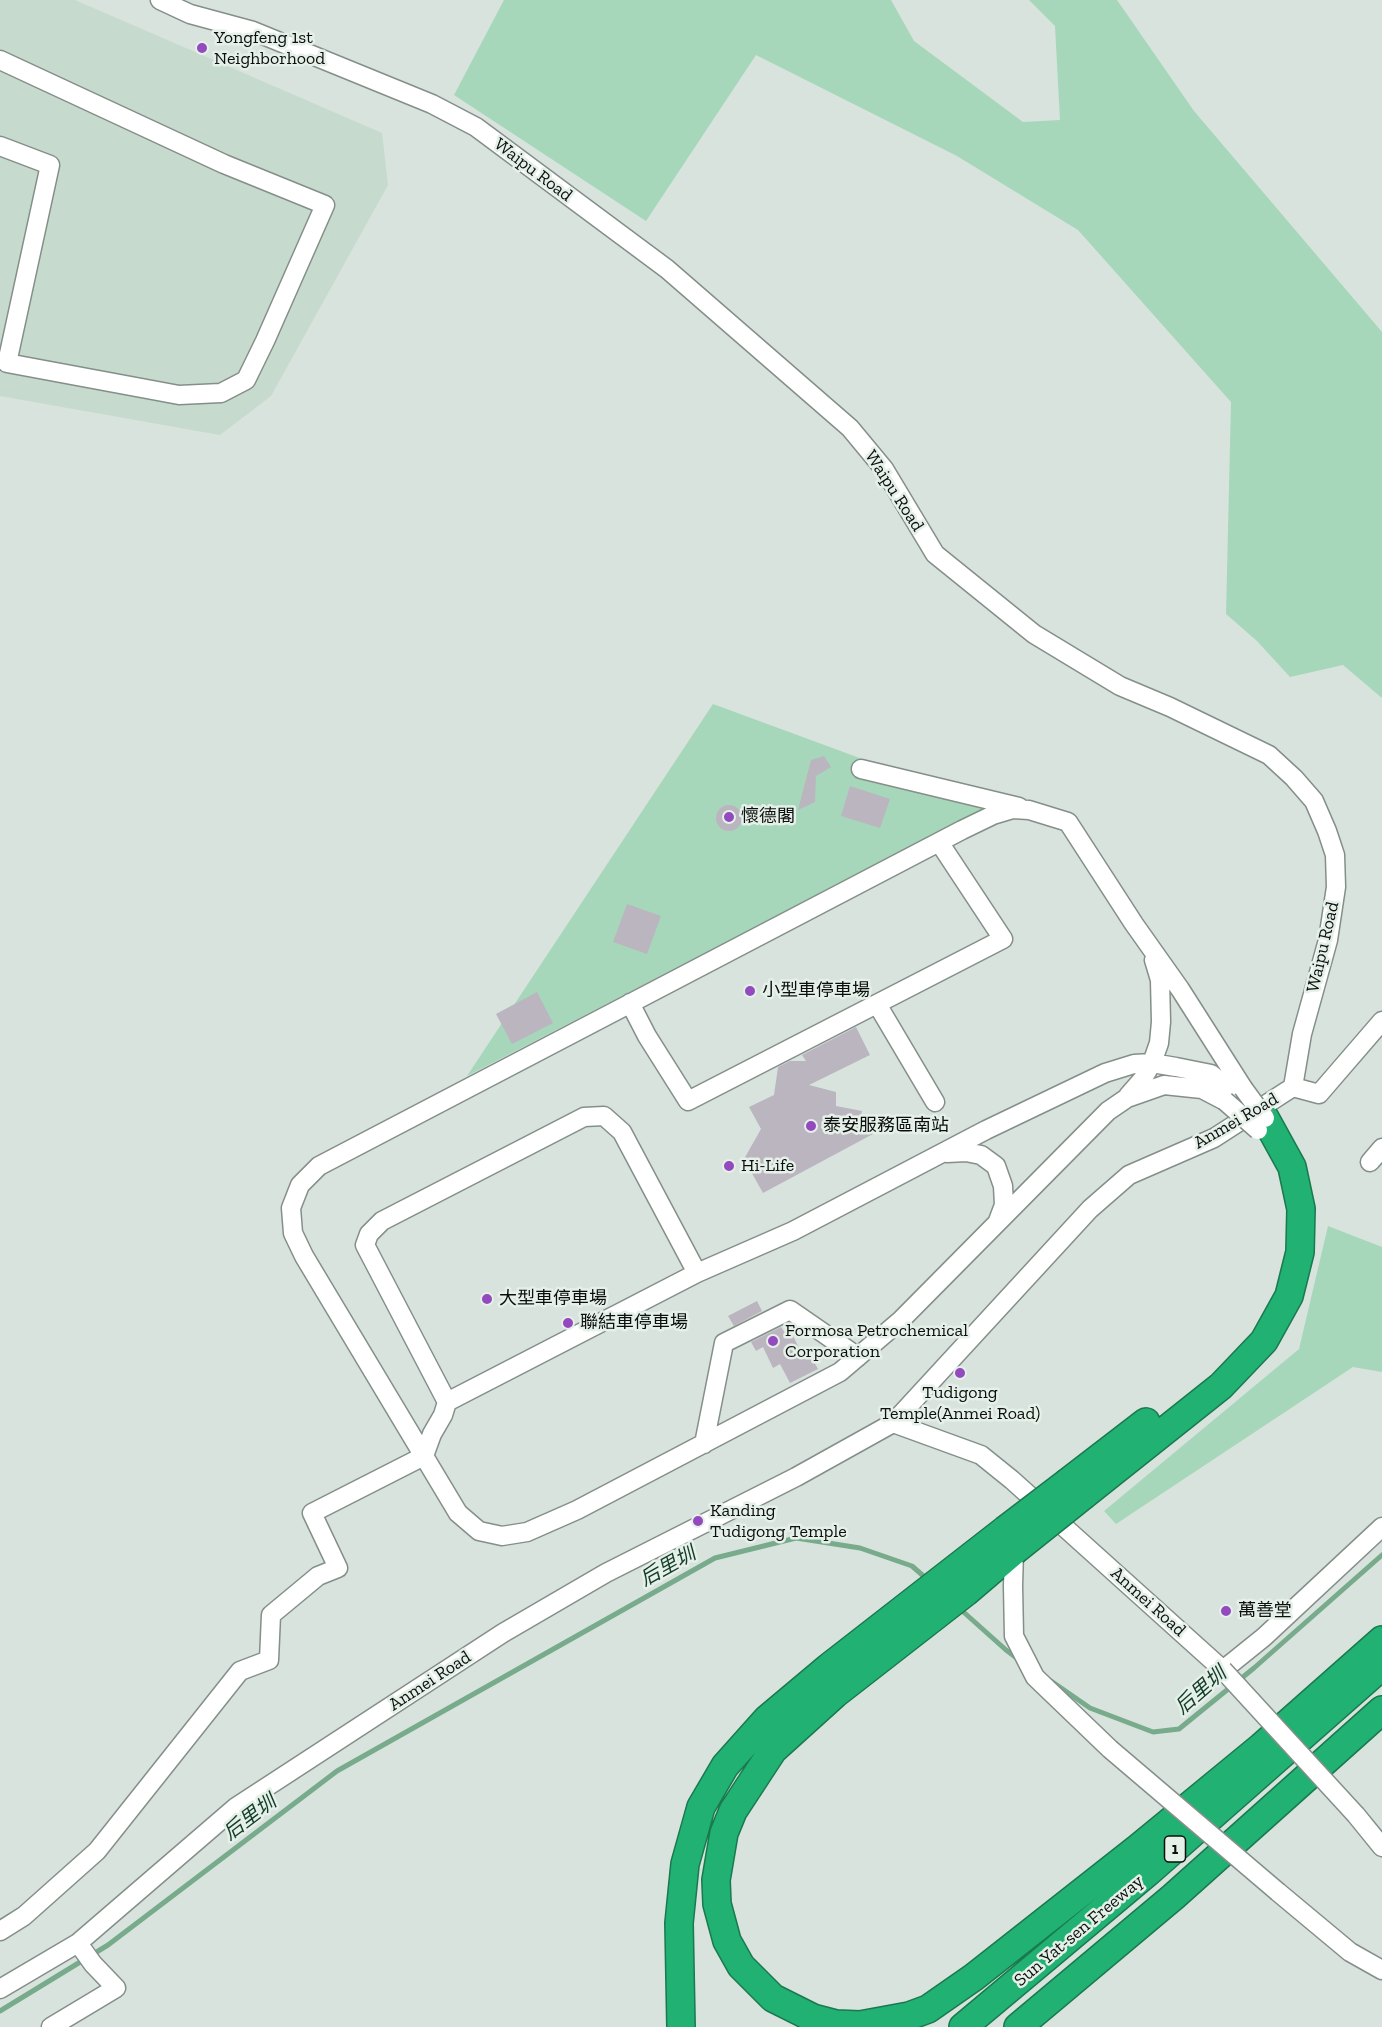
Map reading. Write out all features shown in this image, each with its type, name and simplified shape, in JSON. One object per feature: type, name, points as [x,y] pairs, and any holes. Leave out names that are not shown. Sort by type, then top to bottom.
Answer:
[{"type":"highway","points":[[1261,1124],[1283,1173],[1291,1209],[1288,1249],[1278,1289],[1253,1332],[1209,1374],[1076,1488],[929,1605],[773,1750],[733,1811],[724,1833],[716,1880],[717,1904],[727,1941],[741,1966],[773,1998],[813,2018],[836,2024],[860,2025],[909,2016],[927,2008],[974,1977],[1138,1848],[1261,1747],[1382,1640]]},
{"type":"highway","points":[[681,2027],[679,1923],[685,1864],[701,1807],[725,1766],[767,1719],[829,1667],[929,1605]]},
{"type":"highway","name":"Sun Yat-sen Freeway","points":[[963,2027],[1148,1873],[1382,1666]]},
{"type":"highway","name":"Sun Yat-sen Freeway","points":[[1018,2027],[1173,1897],[1382,1710]]},
{"type":"street","name":"Waipu Road","points":[[160,0],[190,14],[264,36],[432,104],[476,127],[667,269],[850,428],[884,469],[935,554],[1034,634],[1120,686],[1170,707],[1269,755],[1294,778],[1314,801],[1328,831],[1335,855],[1336,887],[1328,940],[1302,1034],[1293,1087]]},
{"type":"street","points":[[0,60],[224,164],[325,206],[246,380],[221,393],[179,395],[7,363],[50,165],[0,146]]},
{"type":"street","points":[[861,769],[1029,810],[1068,822],[1180,989],[1237,1096]]},
{"type":"street","points":[[1029,810],[1012,809],[993,815],[939,842],[342,1153],[319,1166],[300,1185],[291,1208],[293,1233],[304,1257],[458,1513],[479,1531],[502,1536],[527,1532],[577,1510],[840,1372],[901,1320],[1108,1110],[1127,1098],[1164,1085],[1237,1096]]},
{"type":"street","points":[[630,1003],[647,1036],[688,1101],[1003,939],[939,842]]},
{"type":"street","points":[[1127,1098],[1152,1063],[1159,1043],[1160,980],[1151,948]]},
{"type":"street","points":[[877,1004],[935,1102]]},
{"type":"street","points":[[1293,1087],[1320,1094],[1382,1021]]},
{"type":"street","points":[[447,1402],[697,1273],[793,1231],[986,1130],[1105,1073],[1134,1064],[1152,1063],[1211,1074],[1237,1096],[1261,1124]]},
{"type":"street","name":"Anmei Road","points":[[0,1989],[78,1944],[236,1807],[503,1633],[606,1573],[796,1477],[893,1423],[1090,1209],[1129,1175],[1214,1138],[1293,1087]]},
{"type":"street","points":[[0,1931],[24,1916],[97,1851],[240,1671],[269,1660],[271,1615],[318,1576],[338,1568],[312,1513],[424,1456],[447,1402],[365,1245],[369,1234],[382,1221],[584,1117],[604,1116],[622,1132],[697,1273]]},
{"type":"street","points":[[1370,1162],[1382,1148]]},
{"type":"street","points":[[941,1154],[966,1152],[981,1155],[996,1166],[1003,1186],[1005,1205],[997,1223]]},
{"type":"street","points":[[704,1444],[724,1343],[790,1310],[858,1357]]},
{"type":"street","name":"Anmei Road","points":[[893,1423],[981,1455],[1021,1487],[1223,1670],[1356,1815],[1382,1847]]},
{"type":"street","points":[[1223,1670],[1264,1637],[1382,1527]]},
{"type":"street","points":[[1009,1540],[1014,1636],[1035,1677],[1110,1749],[1278,1892],[1350,1952],[1382,1970]]},
{"type":"street","points":[[51,2027],[116,1988],[78,1944]]},
{"type":"shaded area","points":[[0,0],[75,0],[382,133],[388,185],[271,396],[220,435],[0,396]]},
{"type":"green space","points":[[504,0],[891,0],[914,41],[1023,122],[1060,120],[1055,26],[1029,0],[1117,0],[1194,111],[1382,332],[1382,698],[1343,665],[1290,677],[1257,641],[1226,614],[1231,402],[1078,230],[957,156],[756,55],[646,221],[454,95]]},
{"type":"green space","points":[[713,704],[990,806],[467,1076]]},
{"type":"green space","points":[[1328,1226],[1382,1247],[1382,1372],[1353,1367],[1116,1524],[1104,1511],[1299,1349]]},
{"type":"building","points":[[824,756],[831,767],[816,776],[815,802],[798,810],[811,760]]},
{"type":"building","points":[[850,786],[890,799],[880,828],[841,816]]},
{"type":"building","name":"懷德閣","points":[[729,805],[738,809],[742,818],[738,827],[729,831],[720,827],[716,818],[720,809]]},
{"type":"building","points":[[627,904],[661,916],[647,954],[613,942]]},
{"type":"building","points":[[537,992],[553,1023],[512,1044],[496,1014]]},
{"type":"building","name":"泰安服務區南站","points":[[856,1027],[870,1055],[809,1085],[836,1092],[836,1106],[862,1111],[859,1122],[873,1134],[763,1193],[744,1159],[761,1129],[749,1107],[774,1095],[778,1067],[790,1061],[806,1061],[802,1055]]},
{"type":"building","points":[[757,1301],[762,1311],[734,1326],[728,1316]]},
{"type":"building","name":"Formosa Petrochemical Corporation","points":[[781,1327],[785,1333],[790,1330],[801,1352],[807,1349],[818,1369],[790,1383],[780,1364],[773,1368],[763,1347],[756,1351],[751,1342]]},
{"type":"waterway","name":"后里圳","points":[[0,2011],[108,1945],[337,1771],[715,1558],[796,1538],[860,1548],[912,1566],[928,1580]]},
{"type":"waterway","name":"后里圳","points":[[1051,1681],[1090,1708],[1153,1732],[1179,1729],[1254,1668],[1382,1555]]},
{"type":"waterway","name":"后里圳","points":[[959,1608],[1018,1659]]},
{"type":"place","name":"Yongfeng 1st Neighborhood","points":[[202,48]]},
{"type":"place","name":"懷德閣","points":[[729,817]]},
{"type":"place","name":"小型車停車場","points":[[750,991]]},
{"type":"place","name":"泰安服務區南站","points":[[811,1126]]},
{"type":"place","name":"Hi-Life","points":[[729,1166]]},
{"type":"place","name":"大型車停車場","points":[[487,1299]]},
{"type":"place","name":"聯結車停車場","points":[[568,1323]]},
{"type":"place","name":"Formosa Petrochemical Corporation","points":[[773,1341]]},
{"type":"place","name":"Tudigong Temple(Anmei Road)","points":[[960,1373]]},
{"type":"place","name":"Kanding Tudigong Temple","points":[[698,1521]]},
{"type":"place","name":"萬善堂","points":[[1226,1611]]}]
